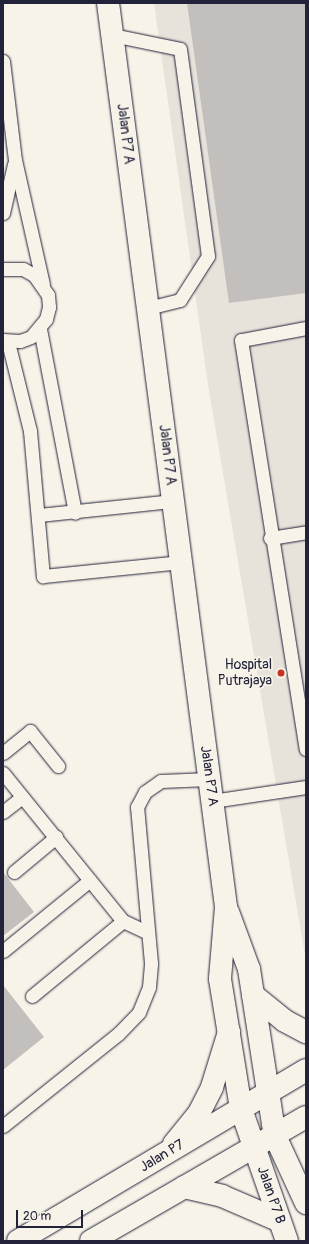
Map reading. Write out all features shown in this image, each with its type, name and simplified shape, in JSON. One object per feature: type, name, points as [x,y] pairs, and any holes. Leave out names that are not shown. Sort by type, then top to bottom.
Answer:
[{"type":"street","name":"Jalan P7 A","points":[[108,3],[226,907],[220,979],[241,1109]]},
{"type":"street","name":"Jalan P7 A","points":[[226,907],[249,969],[266,1094]]},
{"type":"street","points":[[253,995],[285,1022],[306,1032]]},
{"type":"street","points":[[166,1154],[199,1113],[212,1087],[229,1032]]},
{"type":"street","name":"Jalan P7","points":[[18,1241],[306,1070]]},
{"type":"street","name":"Jalan P7 B","points":[[266,1094],[275,1136],[306,1202]]},
{"type":"street","name":"Jalan P7 B","points":[[241,1109],[283,1231]]},
{"type":"street","points":[[91,1241],[306,1117]]},
{"type":"street","points":[[184,1187],[222,1196],[283,1231]]},
{"type":"lane","points":[[112,35],[180,49],[207,248],[208,256],[180,300],[148,308]]},
{"type":"lane","points":[[3,61],[15,160],[49,307],[40,329],[75,512]]},
{"type":"lane","points":[[3,213],[15,160]]},
{"type":"lane","points":[[3,269],[23,269],[43,284]]},
{"type":"lane","points":[[306,328],[241,340],[270,538],[306,749]]},
{"type":"lane","points":[[40,329],[20,341],[6,341],[30,431],[39,515],[43,576],[181,562]]},
{"type":"lane","points":[[39,515],[173,501]]},
{"type":"lane","points":[[270,538],[306,532]]},
{"type":"lane","points":[[3,753],[30,731],[58,766]]},
{"type":"lane","points":[[3,773],[123,921],[148,932]]},
{"type":"lane","points":[[3,1126],[118,1034],[139,1012],[151,975],[148,932],[136,824],[140,799],[161,781],[209,779]]},
{"type":"lane","points":[[212,801],[306,787]]},
{"type":"lane","points":[[3,812],[22,797]]},
{"type":"lane","points":[[14,872],[56,837]]},
{"type":"lane","points":[[3,951],[90,880]]},
{"type":"lane","points":[[32,996],[123,921]]},
{"type":"shaded area","name":"Hospital Putrajaya","points":[[154,3],[306,3],[306,961],[208,385]]},
{"type":"building","points":[[187,3],[306,3],[306,293],[229,303]]},
{"type":"building","points":[[3,872],[34,912],[3,936]]},
{"type":"building","points":[[3,985],[44,1037],[3,1070]]},
{"type":"place","name":"Hospital Putrajaya","points":[[281,673]]}]
